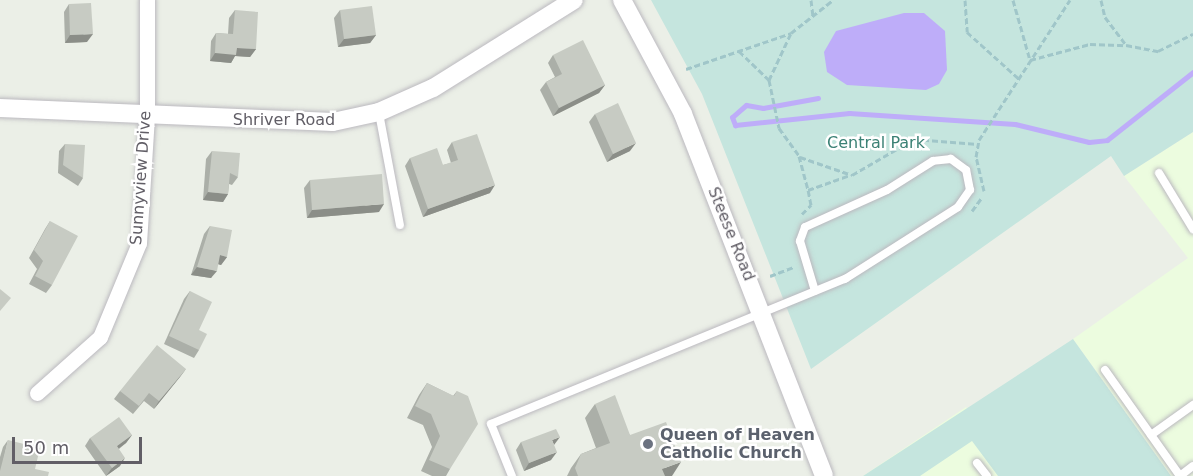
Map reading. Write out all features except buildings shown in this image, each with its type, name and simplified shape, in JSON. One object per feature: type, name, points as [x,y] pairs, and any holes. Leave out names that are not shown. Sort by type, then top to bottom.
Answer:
[{"type":"street","name":"Sunnyview Drive","points":[[37,393],[100,337],[118,301],[139,243],[147,117],[147,0]]},
{"type":"street","name":"Shriver Road","points":[[0,108],[147,117],[294,123],[333,122],[379,112],[433,88],[574,0]]},
{"type":"street","name":"Steese Road","points":[[622,0],[683,114],[824,476]]},
{"type":"lane","points":[[379,112],[400,225]]},
{"type":"lane","points":[[512,476],[491,424],[815,291],[887,255],[958,207],[970,190],[966,170],[951,159],[933,161],[887,189],[805,226],[800,241],[815,291]]},
{"type":"lane","points":[[1159,173],[1193,229]]},
{"type":"lane","points":[[1105,370],[1180,476],[1193,466]]},
{"type":"lane","points":[[1151,435],[1193,405]]},
{"type":"lane","points":[[978,463],[987,476]]},
{"type":"path","points":[[811,0],[813,16]]},
{"type":"path","points":[[686,69],[791,33],[833,0]]},
{"type":"path","points":[[965,0],[967,32],[1018,78]]},
{"type":"path","points":[[1013,0],[1030,60]]},
{"type":"path","points":[[984,132],[1070,0]]},
{"type":"path","points":[[1101,0],[1105,17],[1126,45]]},
{"type":"path","points":[[791,33],[769,80],[770,94],[786,140],[798,154],[808,190],[852,175],[914,139],[978,144]]},
{"type":"path","points":[[1030,60],[1090,44],[1126,45],[1158,51],[1193,35]]},
{"type":"path","points":[[739,51],[769,80]]},
{"type":"path","points":[[798,154],[852,175]]},
{"type":"shaded area","points":[[904,13],[924,13],[945,31],[947,70],[939,84],[926,90],[847,85],[827,72],[824,52],[836,31]]},
{"type":"shaded area","points":[[1193,132],[1193,476],[1171,476],[1073,339],[1188,258],[1124,176]]},
{"type":"shaded area","points":[[966,407],[1017,476],[863,476]]},
{"type":"green space","name":"Central Park","points":[[651,0],[1193,0],[1193,132],[1124,176],[1111,156],[811,369],[702,94]]},
{"type":"green space","points":[[1073,339],[1171,476],[998,476],[972,441],[920,476],[863,476]]},
{"type":"waterway","points":[[818,98],[763,108],[746,105],[732,117],[735,125],[849,113],[1015,124],[1089,142],[1107,140],[1193,72]]},
{"type":"place","name":"Queen of Heaven Catholic Church","points":[[648,444]]}]
